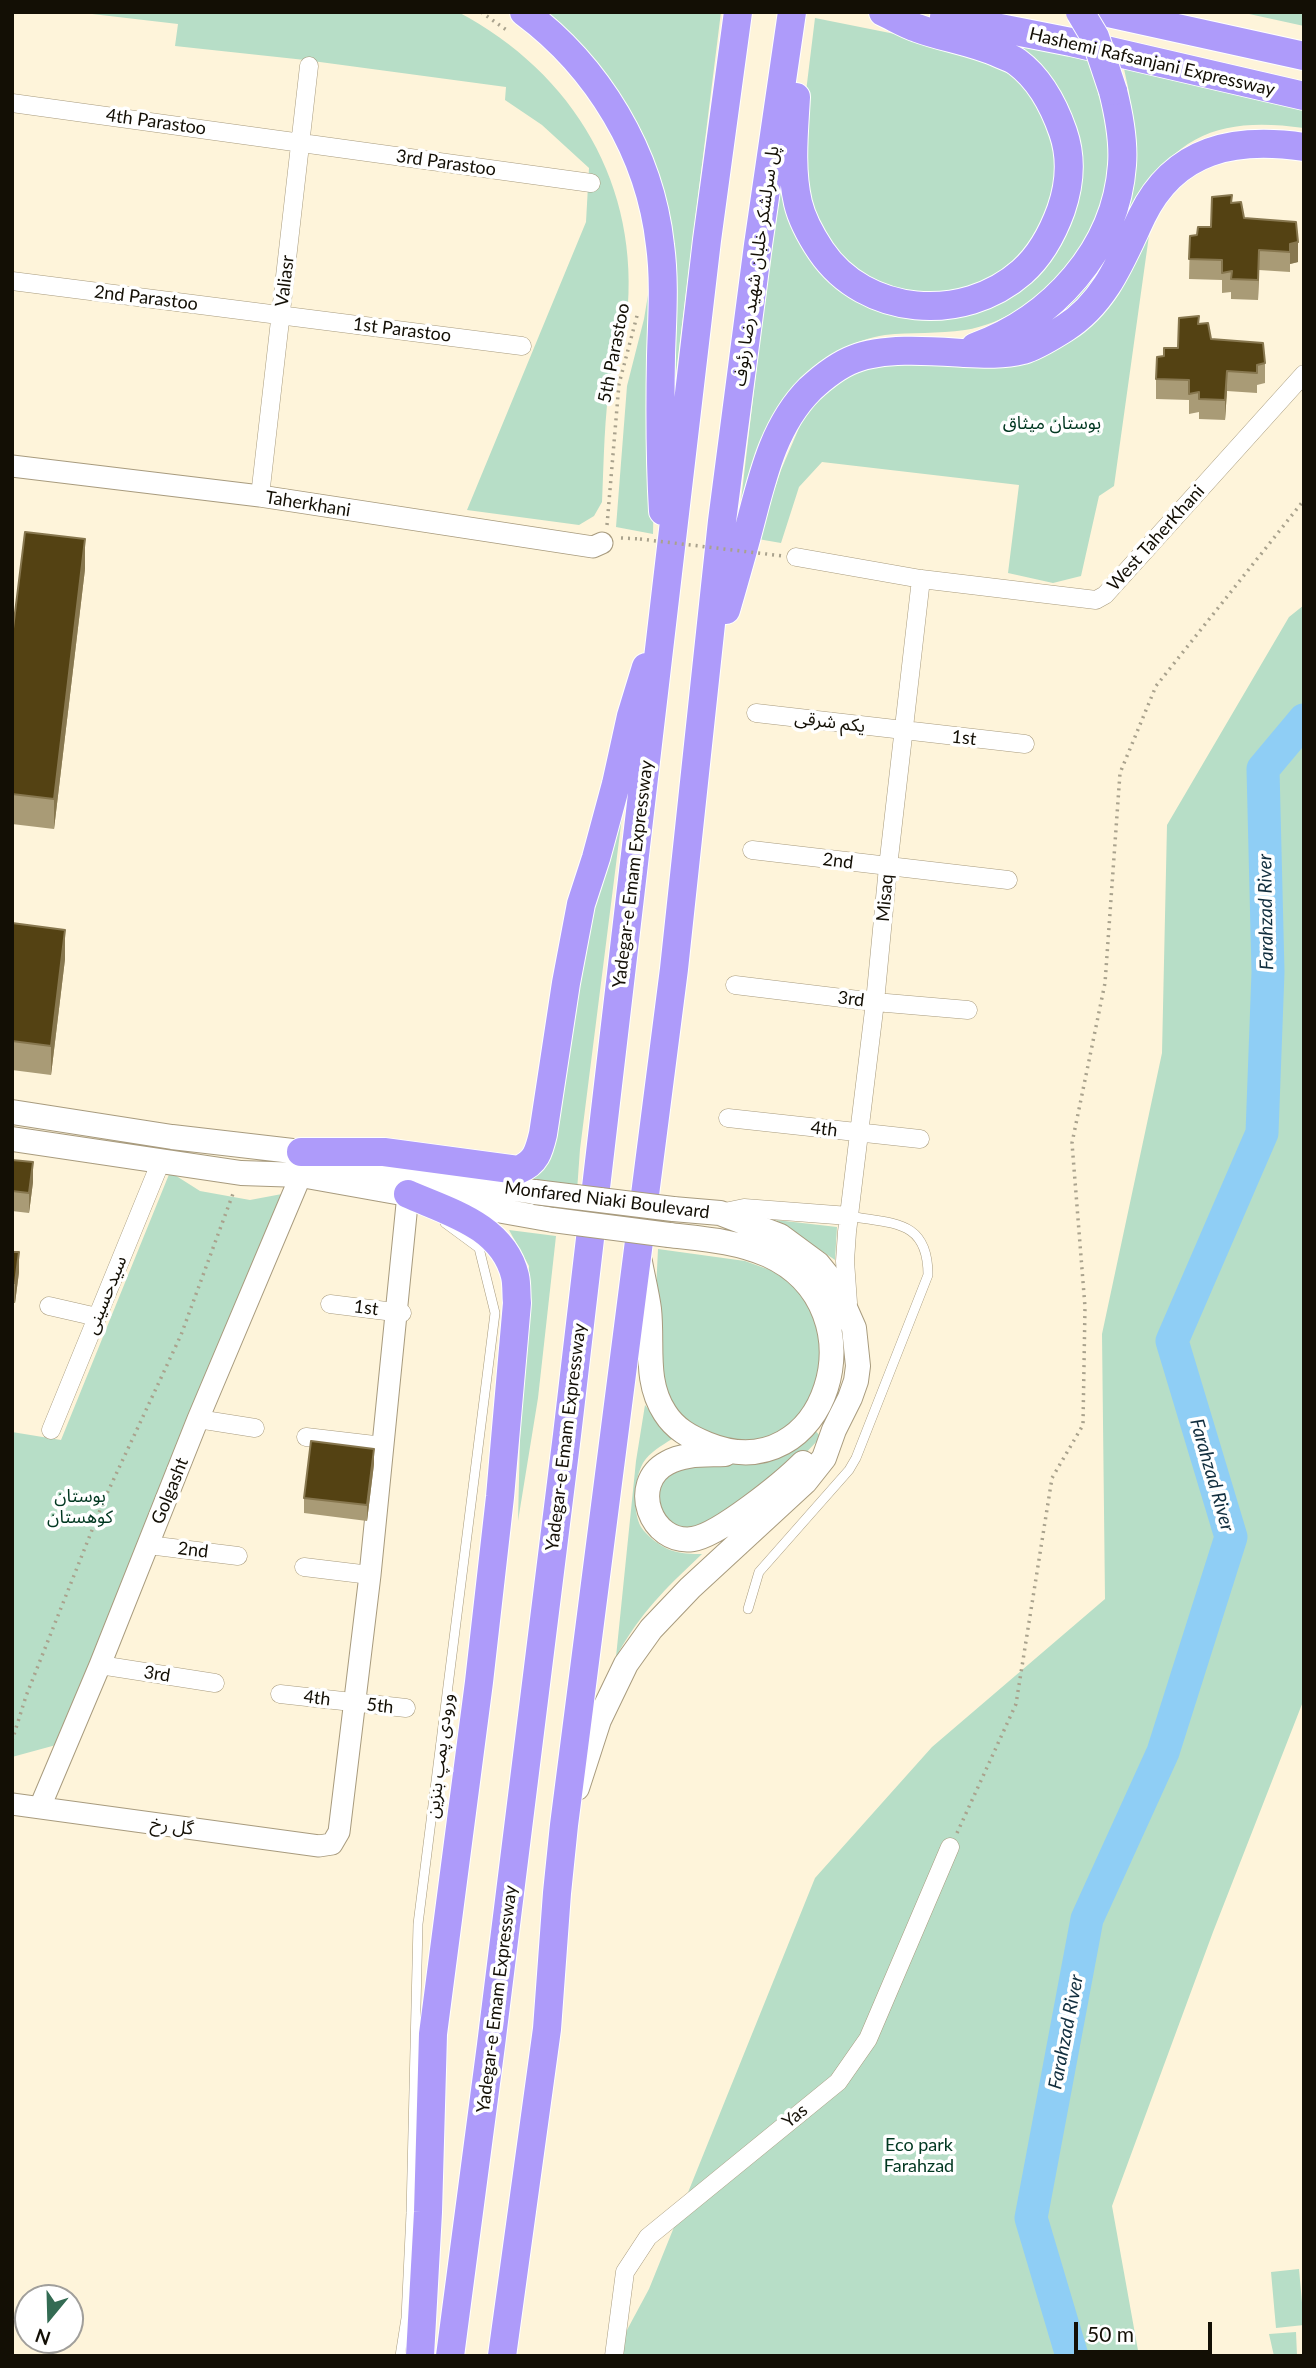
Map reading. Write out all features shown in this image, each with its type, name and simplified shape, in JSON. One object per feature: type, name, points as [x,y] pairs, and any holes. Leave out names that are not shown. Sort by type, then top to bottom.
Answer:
[{"type":"highway","points":[[791,20],[796,92],[794,165],[798,204],[809,234],[829,263],[869,294],[898,303],[923,307],[944,306],[983,296],[1003,286],[1023,271],[1042,248],[1055,225],[1070,173],[1067,142],[1060,122],[1042,88],[1017,62],[975,43],[918,29],[883,12]]},
{"type":"highway","name":"Hashemi Rafsanjani Expressway","points":[[917,12],[1071,42],[1304,96]]},
{"type":"highway","points":[[959,352],[1002,337],[1062,293],[1079,275],[1093,254],[1116,201],[1122,165],[1120,123],[1113,91],[1095,37],[1080,12]]},
{"type":"highway","points":[[1104,12],[1304,56]]},
{"type":"highway","name":"Yadegar-e Emam Expressway","points":[[450,2356],[567,1435],[707,240],[738,14]]},
{"type":"highway","name":"پل سرلشکر خلبان شهید رضا رئوف","points":[[704,690],[722,521],[791,20]]},
{"type":"highway","points":[[301,1164],[384,1152],[518,1170],[527,1166],[537,1156],[543,1134],[581,904],[667,594],[660,445],[663,273],[653,207],[640,162],[622,123],[599,89],[568,51],[517,22]]},
{"type":"highway","points":[[502,2356],[547,2029],[557,1893],[639,1251],[704,690],[761,480],[776,440],[792,409],[830,372],[854,359],[882,352],[998,354],[1024,349],[1068,326],[1090,307],[1108,286],[1144,213],[1166,180],[1181,167],[1200,156],[1241,144],[1269,143],[1304,147]]},
{"type":"highway","points":[[408,1194],[466,1218],[489,1233],[508,1256],[515,1277],[517,1303],[500,1497],[479,1682],[433,2034],[428,2226],[420,2356]]},
{"type":"main road","points":[[12,1095],[43,1101],[105,1125]]},
{"type":"main road","name":"Monfared Niaki Boulevard","points":[[12,1112],[172,1137],[301,1164],[408,1194],[553,1220],[734,1243],[770,1256],[797,1275],[814,1294],[828,1325],[832,1354],[830,1376],[822,1399],[799,1432],[767,1449],[740,1454],[689,1456],[674,1459],[660,1467],[652,1477],[647,1493],[647,1509],[658,1527],[666,1533],[686,1539],[709,1534],[790,1476],[834,1430]]},
{"type":"main road","name":"Monfared Niaki Boulevard","points":[[12,1139],[241,1173],[301,1164],[413,1174],[535,1192],[720,1213],[780,1236],[818,1264],[835,1285],[854,1328],[858,1366],[850,1398],[824,1458],[806,1482],[690,1588],[651,1629],[626,1664],[599,1720],[565,1825]]},
{"type":"main road","points":[[639,1251],[649,1311],[650,1372],[664,1412],[690,1437],[740,1454]]},
{"type":"street","name":"Valiasr","points":[[260,496],[309,66]]},
{"type":"street","name":"4th Parastoo","points":[[12,103],[301,142]]},
{"type":"street","name":"3rd Parastoo","points":[[301,142],[591,183]]},
{"type":"street","name":"2nd Parastoo","points":[[12,281],[281,315]]},
{"type":"street","name":"1st Parastoo","points":[[281,315],[522,346]]},
{"type":"street","name":"West TaherKhani","points":[[789,557],[921,579],[1096,600],[1101,598],[1304,374]]},
{"type":"street","name":"Taherkhani","points":[[12,466],[260,496],[593,547],[604,540]]},
{"type":"street","name":"Misaq","points":[[848,1311],[845,1261],[849,1216],[921,579]]},
{"type":"street","name":"یکم شرقی","points":[[756,713],[904,731]]},
{"type":"street","name":"1st","points":[[904,731],[1025,744]]},
{"type":"street","name":"2nd","points":[[752,850],[1008,880]]},
{"type":"street","name":"3rd","points":[[735,985],[968,1010]]},
{"type":"street","name":"4th","points":[[728,1118],[920,1139]]},
{"type":"street","name":"سیدحسینی","points":[[51,1430],[161,1161]]},
{"type":"street","name":"Golgasht","points":[[40,1807],[100,1665],[301,1164]]},
{"type":"street","points":[[354,1703],[399,1312],[408,1194]]},
{"type":"street","points":[[720,1213],[744,1208],[849,1216]]},
{"type":"street","name":"1st","points":[[330,1304],[399,1312]]},
{"type":"street","points":[[49,1306],[97,1317]]},
{"type":"street","points":[[198,1419],[255,1428]]},
{"type":"street","points":[[306,1437],[383,1446]]},
{"type":"street","name":"2nd","points":[[148,1545],[238,1556]]},
{"type":"street","points":[[304,1567],[370,1575]]},
{"type":"street","name":"3rd","points":[[100,1665],[215,1683]]},
{"type":"street","name":"4th","points":[[280,1694],[354,1703]]},
{"type":"street","name":"5th","points":[[354,1703],[406,1708]]},
{"type":"street","name":"گل رخ","points":[[12,1804],[319,1846],[332,1844],[339,1832],[354,1703]]},
{"type":"street","name":"Yas","points":[[614,2356],[625,2272],[648,2237],[838,2082],[868,2039],[950,1847]]},
{"type":"lane","name":"ورودی پمپ بنزین","points":[[400,2356],[406,2318],[410,2226],[418,1924],[495,1312],[479,1248],[408,1194]]},
{"type":"lane","points":[[748,1609],[759,1572],[849,1470],[856,1458],[928,1275],[924,1245],[917,1234],[906,1226],[849,1216]]},
{"type":"path","points":[[481,12],[517,22]]},
{"type":"path","name":"5th Parastoo","points":[[604,540],[619,384],[638,311]]},
{"type":"path","points":[[950,1847],[1016,1704],[1052,1478],[1083,1424],[1085,1307],[1072,1143],[1105,984],[1120,773],[1156,686],[1304,500]]},
{"type":"path","points":[[604,540],[640,539],[789,557]]},
{"type":"path","points":[[12,1741],[26,1696],[104,1500],[181,1335],[241,1173]]},
{"type":"green space","points":[[75,12],[458,12],[499,37],[535,67],[566,101],[591,138],[610,179],[623,223],[629,269],[627,318],[611,375],[602,502],[594,516],[579,525],[467,510],[586,222],[589,168],[542,125],[505,100],[506,87],[175,46],[178,24]]},
{"type":"green space","points":[[538,12],[721,12],[667,445],[653,173]]},
{"type":"green space","points":[[1240,12],[1304,12],[1304,26]]},
{"type":"green space","points":[[815,18],[970,49],[997,59],[1043,105],[1061,168],[1048,222],[1004,275],[937,299],[864,279],[822,235],[804,177],[804,108]]},
{"type":"green space","points":[[990,41],[1094,53],[1111,146],[1109,176],[1101,207],[1088,236],[1070,264],[1047,288],[1022,307],[994,322],[965,330],[895,334],[862,340],[840,350],[811,370],[789,393],[778,411],[760,455],[736,543],[788,101],[791,197],[853,293],[998,300],[1080,155]]},
{"type":"green space","points":[[1123,64],[1304,103],[1304,128],[1278,125],[1232,127],[1192,141],[1158,171],[1130,215],[1107,260],[1084,294],[1053,321],[1021,332],[1062,304],[1133,132]]},
{"type":"green space","name":"بوستان میثاق","points":[[1151,221],[1114,486],[1099,496],[1081,576],[1053,583],[1008,573],[1019,485],[822,462],[799,487],[781,543],[758,539],[781,470],[802,421],[813,405],[838,381],[882,362],[1023,359]]},
{"type":"green space","points":[[658,288],[653,534],[616,527],[627,386],[649,289]]},
{"type":"green space","name":"Eco park Farahzad","points":[[1304,605],[1304,1699],[1213,1932],[1112,2206],[1139,2356],[613,2356],[649,2289],[815,1878],[932,1747],[1105,1599],[1102,1334],[1162,1053],[1167,825],[1289,617]]},
{"type":"green space","points":[[634,722],[577,1191],[503,1180],[526,1174],[561,1066]]},
{"type":"green space","name":"بوستان کوهستان","points":[[170,1172],[200,1191],[250,1200],[282,1194],[56,1745],[12,1757],[12,1432],[61,1440]]},
{"type":"green space","points":[[776,1220],[837,1227],[835,1260]]},
{"type":"green space","points":[[509,1230],[556,1236],[538,1398],[518,1521],[521,1396],[529,1266]]},
{"type":"green space","points":[[658,1249],[745,1261],[770,1270],[788,1281],[804,1298],[817,1322],[823,1347],[814,1397],[785,1431],[761,1441],[735,1442],[701,1434],[665,1398],[655,1312]]},
{"type":"green space","points":[[645,1405],[672,1439],[649,1456],[640,1470],[635,1495],[638,1520],[647,1534],[666,1548],[682,1553],[702,1554],[654,1602],[616,1657],[636,1461]]},
{"type":"green space","points":[[813,1428],[821,1437],[797,1462],[691,1534],[658,1515],[658,1483],[670,1469],[745,1462]]},
{"type":"green space","points":[[1299,2269],[1304,2325],[1276,2328],[1271,2272]]},
{"type":"green space","points":[[1296,2332],[1297,2356],[1274,2356],[1269,2334]]},
{"type":"building","points":[[1232,195],[1231,203],[1241,202],[1244,218],[1296,222],[1298,242],[1290,244],[1290,252],[1259,250],[1258,280],[1231,279],[1232,271],[1222,273],[1222,260],[1189,259],[1190,236],[1197,235],[1198,227],[1211,227],[1212,197]]},
{"type":"building","points":[[1199,316],[1198,324],[1208,323],[1211,339],[1263,343],[1265,363],[1257,365],[1257,373],[1227,371],[1225,400],[1199,399],[1199,392],[1189,394],[1189,380],[1156,379],[1157,357],[1164,356],[1164,348],[1178,348],[1179,318]]},
{"type":"building","points":[[25,532],[85,539],[54,799],[12,794],[12,637]]},
{"type":"building","points":[[12,923],[65,930],[51,1046],[12,1041]]},
{"type":"building","points":[[12,1160],[33,1162],[29,1193],[12,1191]]},
{"type":"building","points":[[12,1252],[19,1252],[15,1283],[12,1283]]},
{"type":"building","points":[[311,1441],[374,1449],[367,1505],[304,1498]]},
{"type":"waterway","name":"Farahzad River","points":[[1072,2356],[1031,2218],[1087,1919],[1163,1752],[1231,1537],[1172,1341],[1262,1133],[1268,972],[1263,769],[1304,720]]}]
